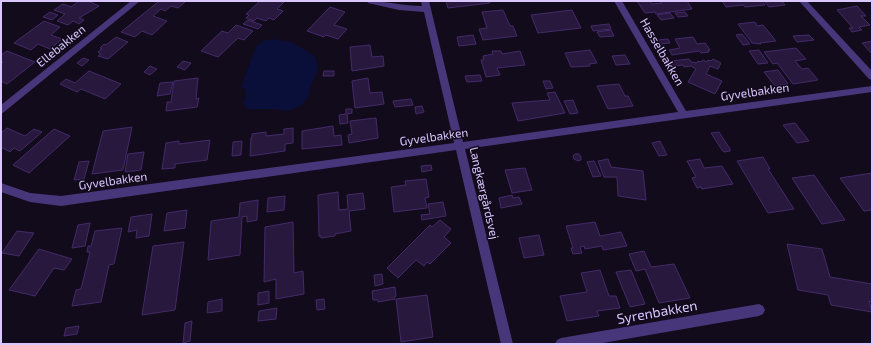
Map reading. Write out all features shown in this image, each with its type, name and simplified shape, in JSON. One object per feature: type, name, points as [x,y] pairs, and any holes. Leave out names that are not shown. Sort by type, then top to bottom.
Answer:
[{"type":"street","name":"Ellebakken","points":[[1,110],[136,1]]},
{"type":"street","points":[[371,1],[404,8],[426,5]]},
{"type":"street","name":"Hasselbakken","points":[[618,1],[684,115]]},
{"type":"street","points":[[804,1],[872,77]]},
{"type":"street","name":"Langkærgårdsvej","points":[[426,5],[506,344]]},
{"type":"street","name":"Gyvelbakken","points":[[1,187],[16,194],[36,200],[61,201],[872,89]]},
{"type":"street","name":"Syrenbakken","points":[[561,344],[758,310]]},
{"type":"shaded area","points":[[273,39],[291,42],[315,56],[318,69],[308,98],[300,106],[288,111],[273,109],[248,109],[243,104],[246,96],[246,90],[241,87],[256,47],[263,41]]},
{"type":"building","points":[[79,1],[88,1],[99,6],[79,18],[84,20],[79,24],[73,21],[68,25],[57,21],[65,14],[54,10],[63,4],[71,7]]},
{"type":"building","points":[[157,1],[186,1],[178,8],[171,6],[165,11],[161,9],[153,16],[167,21],[152,35],[142,31],[135,37],[121,32],[158,2]]},
{"type":"building","points":[[260,1],[285,1],[277,9],[283,11],[274,20],[269,18],[266,21],[257,18],[254,21],[246,18],[249,15],[246,14]]},
{"type":"building","points":[[446,1],[489,1],[490,3],[448,8]]},
{"type":"building","points":[[637,1],[650,1],[652,4],[662,3],[661,1],[687,1],[692,9],[656,14],[655,12],[645,13]]},
{"type":"building","points":[[722,1],[762,1],[765,5],[726,7]]},
{"type":"building","points":[[782,1],[785,5],[769,7],[765,2]]},
{"type":"building","points":[[857,6],[866,16],[861,16],[870,25],[859,27],[862,30],[852,32],[849,28],[853,28],[837,10]]},
{"type":"building","points":[[330,7],[345,12],[334,25],[347,29],[338,39],[326,35],[324,37],[307,31]]},
{"type":"building","points":[[503,10],[510,26],[513,26],[517,36],[483,40],[479,29],[487,28],[482,12]]},
{"type":"building","points":[[572,10],[581,28],[538,33],[531,15]]},
{"type":"building","points":[[50,12],[58,15],[52,20],[43,17]]},
{"type":"building","points":[[685,12],[688,16],[678,17],[675,13]]},
{"type":"building","points":[[670,13],[674,18],[661,20],[657,15]]},
{"type":"building","points":[[248,20],[262,25],[258,29],[243,24]]},
{"type":"building","points":[[44,21],[60,27],[51,35],[62,39],[50,49],[38,44],[31,50],[14,43]]},
{"type":"building","points":[[755,22],[757,26],[763,25],[776,41],[760,43],[761,44],[752,43],[738,24]]},
{"type":"building","points":[[609,24],[611,29],[593,31],[591,26]]},
{"type":"building","points":[[236,25],[253,31],[244,40],[238,38],[218,57],[201,51],[222,31],[228,33]]},
{"type":"building","points":[[611,30],[614,36],[600,37],[597,32]]},
{"type":"building","points":[[742,34],[750,44],[743,45],[736,35]]},
{"type":"building","points":[[473,35],[476,44],[459,46],[457,37]]},
{"type":"building","points":[[809,35],[814,40],[797,42],[793,36]]},
{"type":"building","points":[[116,37],[128,42],[108,59],[98,56],[101,54],[98,52],[102,49],[100,48]]},
{"type":"building","points":[[693,37],[697,44],[705,43],[710,50],[708,50],[709,52],[701,53],[699,51],[672,55],[669,50],[680,48],[675,39]]},
{"type":"building","points":[[668,39],[670,43],[661,44],[658,40]]},
{"type":"building","points":[[872,41],[872,54],[862,43]]},
{"type":"building","points":[[370,45],[372,57],[383,56],[384,66],[352,71],[350,47]]},
{"type":"building","points":[[796,48],[806,59],[795,61],[802,69],[808,68],[818,80],[793,84],[777,63],[773,64],[764,52]]},
{"type":"building","points":[[590,50],[597,63],[589,64],[590,66],[571,67],[565,53]]},
{"type":"building","points":[[759,50],[768,63],[758,64],[749,51]]},
{"type":"building","points":[[7,51],[35,62],[7,84],[1,81],[1,64],[3,62],[1,62],[1,55]]},
{"type":"building","points":[[492,51],[501,51],[502,54],[520,51],[525,65],[497,68],[500,75],[486,77],[481,60],[484,60],[483,56],[493,54]]},
{"type":"building","points":[[625,55],[630,64],[616,65],[612,56]]},
{"type":"building","points":[[83,58],[89,60],[82,66],[77,63]]},
{"type":"building","points":[[689,59],[692,63],[697,63],[698,61],[701,62],[703,60],[707,62],[708,60],[711,61],[713,59],[721,63],[718,69],[710,66],[706,74],[722,81],[715,94],[688,82],[696,69],[691,66],[674,66],[671,61]]},
{"type":"building","points":[[183,61],[191,63],[185,70],[177,67]]},
{"type":"building","points":[[150,66],[157,69],[150,75],[144,72]]},
{"type":"building","points":[[778,70],[788,84],[775,86],[764,72]]},
{"type":"building","points":[[89,71],[121,84],[105,99],[81,89],[77,92],[60,84],[66,79],[75,83]]},
{"type":"building","points":[[324,71],[334,71],[334,76],[323,76]]},
{"type":"building","points":[[480,75],[482,81],[467,82],[465,76]]},
{"type":"building","points":[[198,78],[196,99],[199,98],[197,107],[166,111],[167,102],[171,102],[174,81]]},
{"type":"building","points":[[368,78],[370,93],[382,92],[384,104],[355,108],[352,81]]},
{"type":"building","points":[[543,81],[550,81],[553,88],[546,89]]},
{"type":"building","points":[[173,82],[170,94],[157,96],[160,83]]},
{"type":"building","points":[[619,84],[625,96],[628,96],[633,106],[608,109],[597,86]]},
{"type":"building","points":[[555,92],[565,113],[518,121],[512,103],[550,100],[547,93]]},
{"type":"building","points":[[411,99],[413,105],[395,107],[393,101]]},
{"type":"building","points":[[573,100],[578,113],[570,114],[564,101]]},
{"type":"building","points":[[422,106],[424,112],[416,114],[415,107]]},
{"type":"building","points":[[346,109],[352,109],[352,113],[347,114],[348,123],[340,124],[339,115],[346,114]]},
{"type":"building","points":[[376,118],[378,138],[349,143],[348,135],[352,134],[350,121]]},
{"type":"building","points":[[795,123],[809,141],[797,143],[783,125]]},
{"type":"building","points":[[333,126],[334,136],[341,135],[342,145],[302,149],[302,131]]},
{"type":"building","points":[[132,127],[123,170],[92,174],[103,131]]},
{"type":"building","points":[[7,128],[25,136],[34,129],[42,132],[20,151],[14,148],[10,152],[1,147],[1,133]]},
{"type":"building","points":[[293,128],[293,143],[285,144],[285,151],[250,156],[252,134],[266,132],[266,136],[284,134],[284,129]]},
{"type":"building","points":[[54,129],[70,136],[29,173],[13,165]]},
{"type":"building","points":[[719,132],[730,151],[724,152],[711,133]]},
{"type":"building","points":[[210,140],[207,160],[175,164],[175,168],[162,169],[166,143],[179,141],[179,144]]},
{"type":"building","points":[[242,141],[241,155],[232,156],[233,142]]},
{"type":"building","points":[[660,141],[667,155],[659,156],[652,143]]},
{"type":"building","points":[[144,152],[141,170],[125,172],[128,154]]},
{"type":"building","points":[[575,154],[579,154],[581,160],[578,161],[574,159],[573,156]]},
{"type":"building","points":[[763,157],[770,169],[768,169],[794,209],[768,213],[737,161]]},
{"type":"building","points":[[608,159],[611,167],[643,171],[646,200],[618,196],[617,177],[604,177],[598,161]]},
{"type":"building","points":[[700,159],[704,168],[722,166],[733,184],[702,189],[701,187],[697,188],[692,178],[696,177],[687,161]]},
{"type":"building","points":[[89,161],[84,179],[74,180],[79,162]]},
{"type":"building","points":[[594,161],[601,176],[593,177],[587,162]]},
{"type":"building","points":[[431,165],[432,170],[422,172],[421,166]]},
{"type":"building","points":[[525,168],[532,190],[512,193],[505,170]]},
{"type":"building","points":[[872,173],[872,210],[864,211],[840,178]]},
{"type":"building","points":[[814,175],[845,220],[822,224],[792,178]]},
{"type":"building","points":[[426,179],[429,197],[425,198],[427,208],[394,212],[391,187],[406,185],[405,181]]},
{"type":"building","points":[[338,192],[339,210],[348,209],[347,195],[363,193],[365,209],[349,211],[351,231],[335,234],[335,236],[321,238],[321,236],[319,236],[318,195]]},
{"type":"building","points":[[512,195],[513,198],[519,197],[522,204],[501,208],[499,198]]},
{"type":"building","points":[[285,196],[284,210],[267,212],[268,198]]},
{"type":"building","points":[[258,200],[257,220],[247,222],[247,216],[242,217],[240,255],[208,260],[211,221],[239,217],[240,203]]},
{"type":"building","points":[[443,202],[446,216],[422,220],[421,215],[430,214],[428,204]]},
{"type":"building","points":[[187,210],[185,228],[164,231],[167,213]]},
{"type":"building","points":[[152,214],[149,236],[136,238],[137,230],[128,232],[131,217]]},
{"type":"building","points":[[440,220],[451,229],[444,237],[451,243],[430,264],[427,262],[424,266],[416,260],[398,278],[387,268],[430,225],[432,227]]},
{"type":"building","points":[[293,222],[294,273],[303,271],[304,294],[276,299],[276,279],[264,282],[265,227]]},
{"type":"building","points":[[595,222],[600,236],[621,232],[627,246],[603,250],[602,246],[585,249],[584,246],[580,247],[582,253],[573,254],[571,248],[573,248],[566,226]]},
{"type":"building","points":[[90,223],[85,246],[72,248],[78,225]]},
{"type":"building","points":[[122,228],[114,264],[109,265],[101,302],[72,306],[76,290],[81,289],[90,252],[87,252],[88,246],[91,246],[95,231]]},
{"type":"building","points":[[17,231],[34,233],[19,256],[2,253]]},
{"type":"building","points":[[539,235],[544,255],[524,258],[519,238]]},
{"type":"building","points":[[184,242],[175,310],[142,315],[153,246]]},
{"type":"building","points":[[787,244],[822,249],[830,277],[872,284],[872,302],[869,301],[872,312],[831,305],[828,295],[798,290]]},
{"type":"building","points":[[39,249],[72,259],[64,270],[54,268],[35,296],[9,290]]},
{"type":"building","points":[[644,251],[651,267],[674,264],[690,298],[659,303],[645,269],[636,271],[629,254]]},
{"type":"building","points":[[600,270],[609,296],[616,296],[620,308],[597,311],[599,316],[567,321],[560,296],[587,292],[581,273]]},
{"type":"building","points":[[631,270],[645,304],[630,307],[616,272]]},
{"type":"building","points":[[382,274],[383,284],[375,286],[374,275]]},
{"type":"building","points":[[395,287],[395,299],[378,302],[378,300],[373,300],[372,291]]},
{"type":"building","points":[[269,291],[269,303],[258,305],[258,293]]},
{"type":"building","points":[[427,295],[433,337],[401,342],[396,299]]},
{"type":"building","points":[[222,299],[222,311],[207,313],[208,302]]},
{"type":"building","points":[[324,299],[325,309],[317,310],[316,300]]},
{"type":"building","points":[[277,308],[276,319],[258,321],[259,311]]},
{"type":"building","points":[[192,321],[190,341],[183,343],[185,323]]},
{"type":"building","points":[[79,326],[77,334],[64,336],[66,328]]}]
